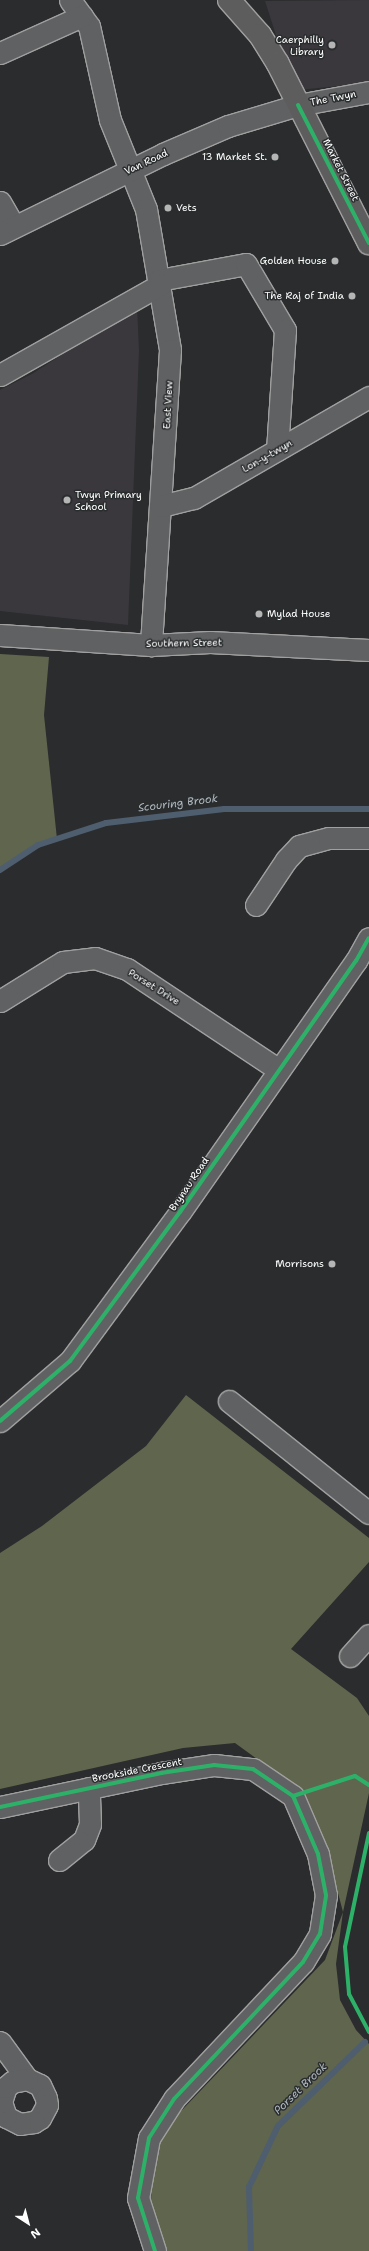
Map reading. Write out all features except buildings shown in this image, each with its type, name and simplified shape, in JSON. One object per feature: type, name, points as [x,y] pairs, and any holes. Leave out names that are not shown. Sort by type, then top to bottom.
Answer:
[{"type":"main road","name":"Market Street","points":[[229,0],[260,35],[278,64],[369,243]]},
{"type":"street","points":[[0,53],[76,8]]},
{"type":"street","name":"East View","points":[[76,8],[89,26],[110,120],[128,171],[146,209],[170,350],[151,645]]},
{"type":"street","name":"The Twyn","points":[[298,105],[369,92]]},
{"type":"street","name":"Van Road","points":[[7,230],[128,171],[228,126],[298,105]]},
{"type":"street","points":[[0,202],[7,230]]},
{"type":"street","points":[[0,375],[159,282],[246,264],[285,330],[277,450]]},
{"type":"street","name":"Lon-y-twyn","points":[[161,506],[194,498],[369,397]]},
{"type":"street","name":"Southern Street","points":[[0,635],[151,645],[210,642],[369,650]]},
{"type":"street","points":[[256,905],[286,860],[299,846],[329,838],[369,838]]},
{"type":"street","name":"Brynau Road","points":[[0,1421],[70,1361],[180,1212],[356,961],[369,938]]},
{"type":"street","name":"Porset Drive","points":[[0,1002],[63,962],[95,958],[127,969],[279,1070]]},
{"type":"street","points":[[229,1401],[369,1513]]},
{"type":"street","points":[[350,1656],[369,1635]]},
{"type":"street","name":"Brookside Crescent","points":[[0,1807],[89,1788],[214,1765],[253,1769],[293,1796],[318,1854],[325,1888],[320,1934],[304,1962],[174,2099],[149,2138],[138,2198],[155,2251]]},
{"type":"street","points":[[59,1860],[84,1840],[90,1824],[89,1788]]},
{"type":"street","points":[[0,2042],[27,2079]]},
{"type":"street","points":[[20,2079],[27,2079],[40,2085],[46,2098],[46,2105],[40,2118],[27,2124],[12,2122],[6,2117],[0,2102],[2,2094],[9,2085],[20,2079]]},
{"type":"shaded area","name":"Caerphilly Library","points":[[369,0],[369,83],[298,90],[292,85],[265,1]]},
{"type":"shaded area","name":"Twyn Primary School","points":[[137,306],[139,351],[128,625],[0,611],[0,390],[32,374]]},
{"type":"green space","points":[[0,654],[49,657],[44,715],[57,839],[38,845],[0,870]]},
{"type":"green space","points":[[186,1395],[369,1538],[369,1562],[291,1649],[357,1698],[369,1716],[369,1793],[343,1912],[323,1836],[307,1808],[278,1774],[235,1743],[183,1748],[0,1789],[0,1553],[42,1526],[146,1446]]},
{"type":"green space","points":[[343,1912],[336,1964],[340,2000],[356,2030],[369,2044],[369,2251],[166,2251],[151,2200],[153,2155],[164,2129],[325,1960]]},
{"type":"waterway","name":"Scouring Brook","points":[[0,870],[38,845],[106,823],[224,809],[369,809]]},
{"type":"waterway","name":"Porset Brook","points":[[251,2251],[249,2187],[278,2126],[365,2042]]},
{"type":"cycle path","points":[[298,105],[369,243]]},
{"type":"cycle path","points":[[0,1421],[70,1361],[180,1212],[356,961],[369,938]]},
{"type":"cycle path","points":[[0,1807],[161,1773],[214,1765],[253,1769],[293,1796]]},
{"type":"cycle path","points":[[293,1796],[355,1776],[369,1785]]},
{"type":"cycle path","points":[[155,2251],[138,2198],[149,2138],[174,2099],[303,1962],[320,1934],[326,1895],[318,1854],[293,1796]]},
{"type":"cycle path","points":[[369,1833],[345,1947],[349,1994],[369,2032]]},
{"type":"place","name":"Caerphilly Library","points":[[332,45]]},
{"type":"place","name":"13 Market St.","points":[[275,157]]},
{"type":"place","name":"Vets","points":[[168,208]]},
{"type":"place","name":"Golden House","points":[[335,261]]},
{"type":"place","name":"The Raj of India","points":[[352,296]]},
{"type":"place","name":"Twyn Primary School","points":[[67,500]]},
{"type":"place","name":"Mylad House","points":[[259,614]]},
{"type":"place","name":"Morrisons","points":[[332,1264]]}]
